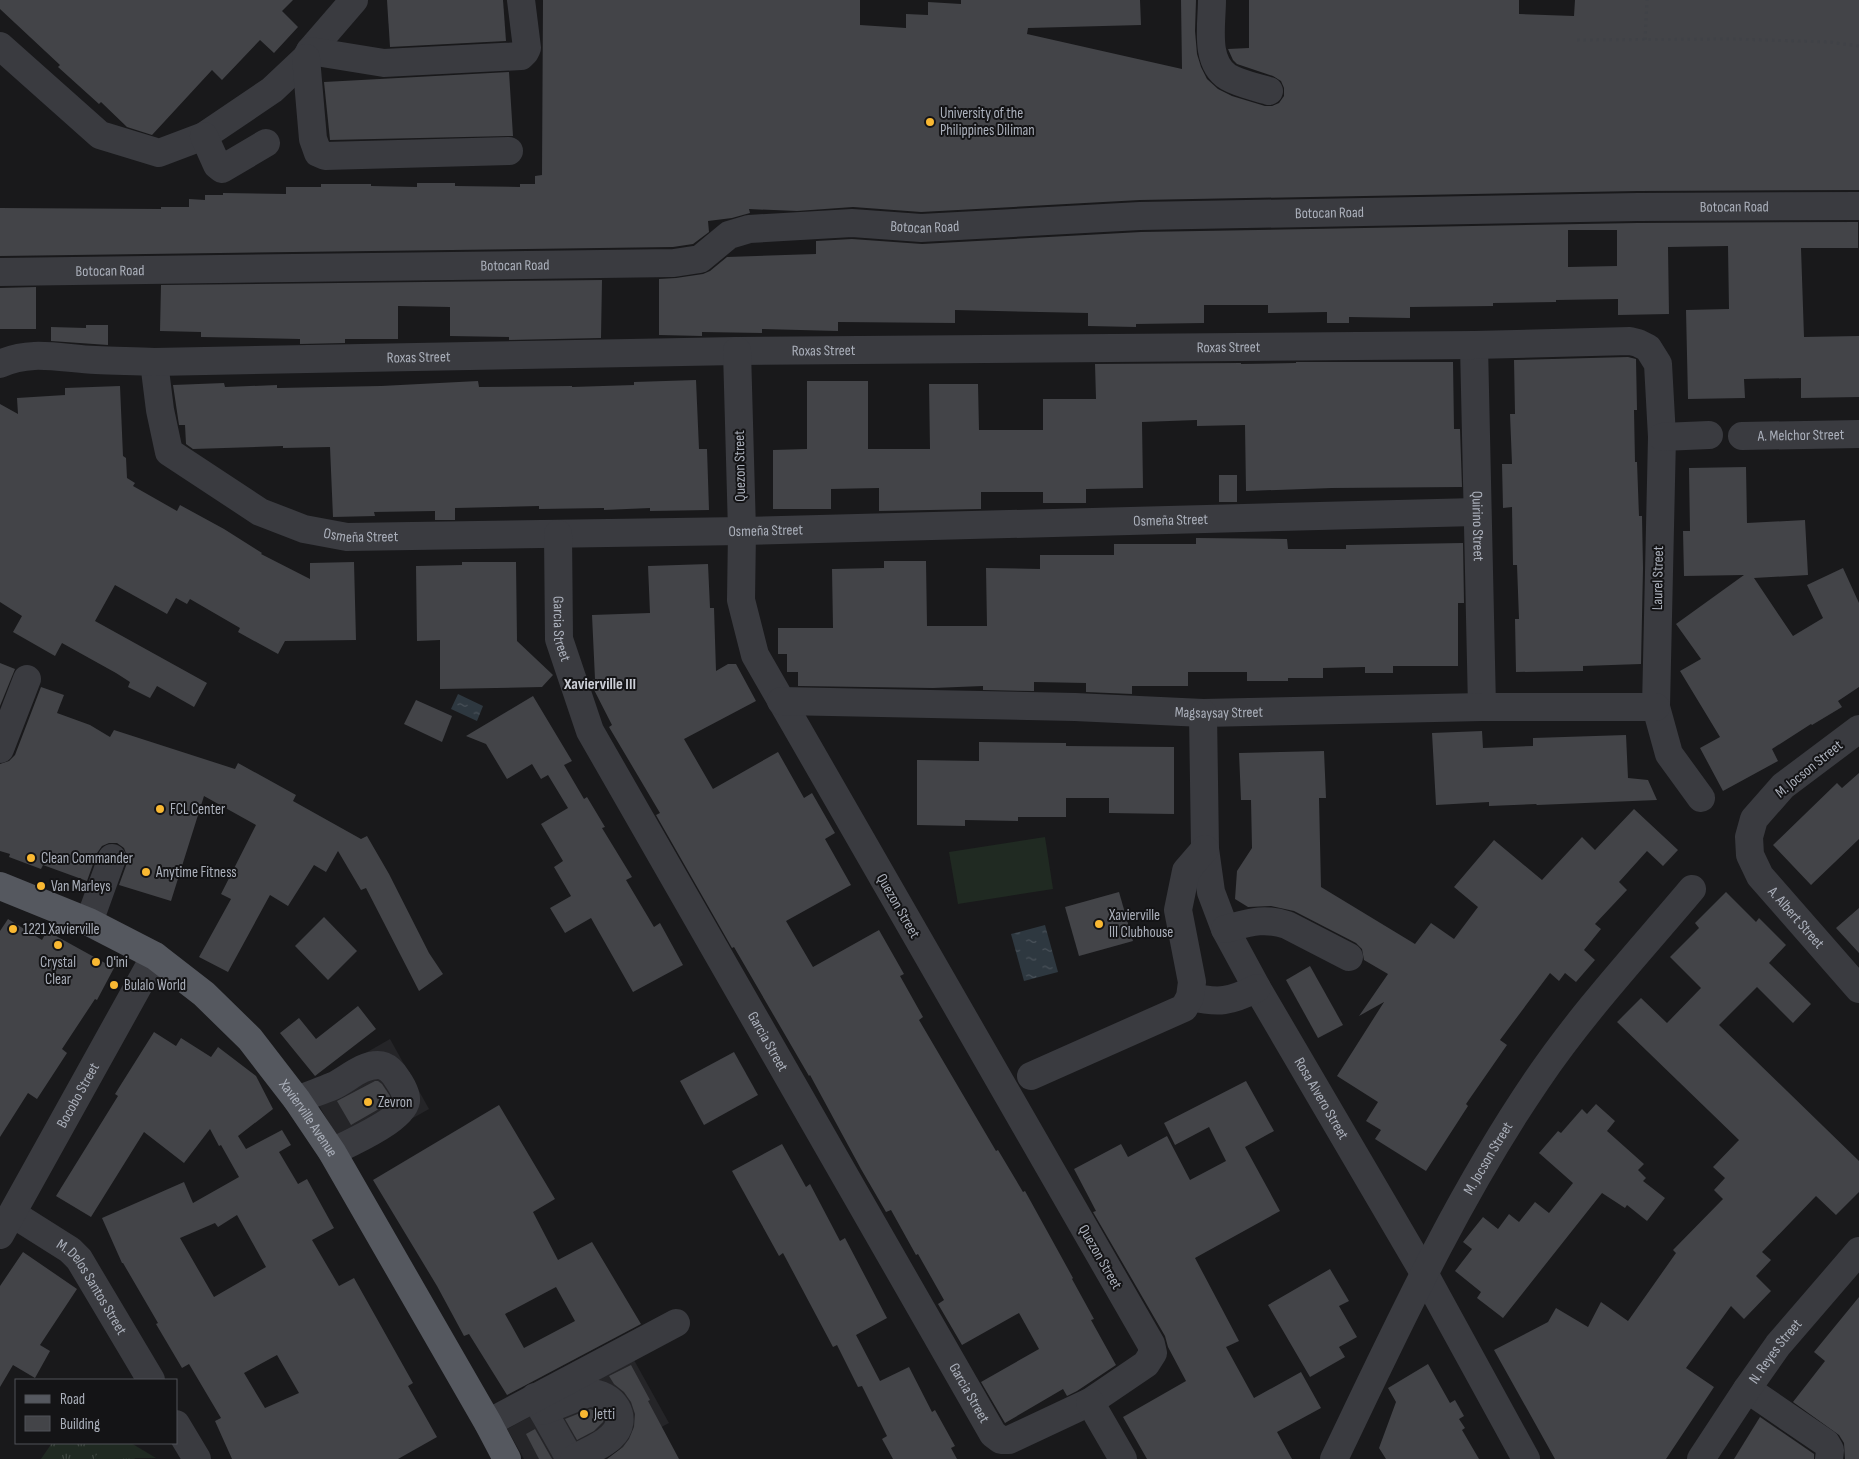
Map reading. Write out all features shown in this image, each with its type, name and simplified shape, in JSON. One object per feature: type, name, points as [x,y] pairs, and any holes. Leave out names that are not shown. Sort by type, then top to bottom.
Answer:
[{"type":"main road","name":"Xavierville Avenue","points":[[0,886],[89,922],[155,956],[204,994],[250,1039],[297,1100],[332,1152],[507,1459]]},
{"type":"street","points":[[0,46],[100,136],[159,153],[204,136],[272,90],[308,55],[354,0]]},
{"type":"street","points":[[308,55],[384,63],[521,56],[527,48],[521,0]]},
{"type":"street","points":[[1212,0],[1212,53],[1218,67],[1228,76],[1269,91]]},
{"type":"street","points":[[308,55],[313,139],[318,153],[325,156],[509,151]]},
{"type":"street","points":[[204,136],[217,165],[222,169],[266,143]]},
{"type":"street","name":"Botocan Road","points":[[0,272],[674,262],[700,259],[730,235],[750,228],[852,223],[920,228],[1140,216],[1628,207],[1859,206]]},
{"type":"street","name":"Roxas Street","points":[[0,364],[13,358],[32,354],[95,360],[154,362],[737,351],[1630,341],[1638,342],[1648,348]]},
{"type":"street","name":"Quirino Street","points":[[1474,344],[1476,512],[1482,707]]},
{"type":"street","name":"Laurel Street","points":[[1648,348],[1658,364],[1662,436],[1656,707],[1669,754],[1701,798]]},
{"type":"street","name":"Quezon Street","points":[[737,351],[742,531],[741,600],[755,655],[1150,1344],[1153,1353],[1146,1364],[1090,1402]]},
{"type":"street","name":"Osmeña Street","points":[[154,362],[160,410],[169,452],[260,512],[304,529],[347,537],[742,531],[1476,512]]},
{"type":"street","name":"A. Melchor Street","points":[[1742,436],[1859,434]]},
{"type":"street","points":[[1662,436],[1709,435]]},
{"type":"street","name":"Garcia Street","points":[[558,534],[559,639],[590,731],[993,1434],[1001,1440],[1008,1440],[1090,1402]]},
{"type":"street","points":[[0,749],[27,680]]},
{"type":"street","name":"Magsaysay Street","points":[[780,701],[1075,707],[1203,713],[1482,707],[1656,707]]},
{"type":"street","name":"Rosa Alvero Street","points":[[1203,713],[1206,849],[1212,892],[1225,929],[1256,988],[1424,1273],[1526,1459]]},
{"type":"street","name":"M. Jocson Street","points":[[1749,837],[1754,819],[1783,786],[1859,729]]},
{"type":"street","name":"A. Albert Street","points":[[1749,837],[1750,855],[1760,876],[1859,989]]},
{"type":"street","points":[[1031,1076],[1184,1008],[1190,997],[1192,982],[1178,910],[1186,871],[1206,849]]},
{"type":"street","points":[[89,922],[112,858]]},
{"type":"street","name":"M. Jocson Street","points":[[1334,1459],[1424,1273],[1476,1178],[1537,1079],[1590,1010],[1692,889]]},
{"type":"street","points":[[1225,929],[1253,921],[1276,921],[1349,957]]},
{"type":"street","name":"Bocobo Street","points":[[6,1224],[155,956]]},
{"type":"street","points":[[1190,997],[1210,1001],[1225,1001],[1256,988]]},
{"type":"street","points":[[297,1100],[334,1086],[350,1075],[369,1066],[379,1065],[387,1067],[396,1077],[403,1088],[407,1100],[404,1108],[383,1126],[332,1152]]},
{"type":"street","name":"M. Delos Santos Street","points":[[6,1224],[70,1250],[79,1259],[149,1379]]},
{"type":"street","name":"N. Reyes Street","points":[[1701,1459],[1778,1345],[1859,1251]]},
{"type":"street","points":[[539,1404],[676,1323]]},
{"type":"street","points":[[1747,1389],[1826,1443],[1830,1450],[1829,1459]]},
{"type":"street","points":[[488,1423],[539,1404],[588,1393],[596,1393],[611,1400],[619,1414],[619,1423],[616,1431],[610,1438],[572,1459],[539,1404]]},
{"type":"street","points":[[1090,1402],[1123,1459]]},
{"type":"street","points":[[178,1427],[197,1459]]},
{"type":"path","points":[[1645,40],[1648,0]]},
{"type":"path","points":[[1577,40],[1733,39],[1829,42],[1859,46]]},
{"type":"shaded area","points":[[390,1039],[429,1109],[347,1155],[308,1086]]},
{"type":"shaded area","points":[[634,1360],[669,1423],[601,1459],[524,1459],[507,1429]]},
{"type":"green space","points":[[1045,837],[1053,889],[958,904],[949,852]]},
{"type":"green space","points":[[51,1444],[124,1444],[135,1459],[41,1459]]},
{"type":"green space","points":[[103,1444],[133,1444],[156,1458],[94,1459]]},
{"type":"water","points":[[458,694],[483,706],[477,721],[451,709]]},
{"type":"water","points":[[1045,925],[1058,972],[1024,981],[1011,934]]},
{"type":"building","points":[[0,0],[293,0],[282,11],[298,27],[274,53],[260,40],[222,80],[212,70],[152,135],[127,127],[101,102],[99,104],[58,67],[60,65],[0,9]]},
{"type":"building","points":[[387,0],[503,0],[506,41],[390,47]]},
{"type":"building","points":[[543,0],[860,0],[860,25],[906,28],[906,14],[928,15],[928,2],[961,4],[961,0],[1140,0],[1141,25],[1028,28],[1027,34],[1182,69],[1181,0],[1196,0],[1195,31],[1197,54],[1207,79],[1218,89],[1232,96],[1265,106],[1272,106],[1279,103],[1284,96],[1284,88],[1281,81],[1273,76],[1237,64],[1228,49],[1249,48],[1249,0],[1519,0],[1519,14],[1574,16],[1575,0],[1859,0],[1859,190],[1638,191],[1140,200],[921,212],[853,207],[797,211],[749,209],[750,213],[732,218],[708,221],[709,232],[693,244],[673,247],[0,256],[0,208],[161,209],[161,207],[189,207],[189,199],[205,200],[205,195],[223,195],[223,193],[286,194],[286,187],[321,187],[321,184],[371,184],[371,186],[417,187],[417,183],[455,183],[455,186],[520,187],[520,184],[535,184],[535,176],[542,175]]},
{"type":"building","points":[[509,72],[513,136],[330,140],[324,82]]},
{"type":"building","points":[[1858,222],[1858,248],[1801,248],[1804,337],[1859,336],[1859,397],[1801,398],[1801,378],[1744,379],[1745,398],[1688,399],[1686,310],[1729,309],[1728,246],[1668,247],[1669,314],[1618,315],[1618,299],[1556,300],[1556,302],[1493,303],[1493,306],[1410,307],[1410,318],[1349,317],[1349,323],[1327,323],[1327,312],[1268,313],[1268,305],[1204,305],[1204,323],[1136,324],[1136,327],[1088,326],[1088,313],[955,310],[955,323],[838,322],[838,331],[762,329],[762,333],[702,332],[702,336],[659,335],[659,279],[703,274],[710,271],[727,257],[816,254],[816,241],[852,239],[922,244],[1141,232],[1638,223]],"holes":[[[1568,230],[1617,230],[1617,266],[1568,267]]]},
{"type":"building","points":[[602,280],[601,338],[509,340],[509,337],[450,336],[450,307],[398,306],[398,339],[345,339],[345,343],[300,344],[300,339],[201,337],[201,332],[160,331],[161,285]]},
{"type":"building","points":[[36,287],[36,329],[0,329],[0,288]]},
{"type":"building","points":[[86,325],[108,325],[108,345],[51,341],[51,327],[86,328]]},
{"type":"building","points":[[1628,357],[1636,359],[1637,410],[1634,410],[1635,462],[1637,462],[1639,516],[1642,516],[1643,568],[1641,664],[1583,666],[1583,671],[1516,672],[1515,619],[1519,619],[1517,565],[1513,565],[1512,507],[1503,508],[1502,464],[1512,464],[1510,414],[1515,414],[1514,360]]},
{"type":"building","points":[[1453,362],[1454,429],[1460,429],[1462,487],[1246,491],[1245,425],[1197,426],[1197,420],[1142,422],[1143,488],[1086,489],[1086,503],[1043,503],[1043,492],[981,492],[981,509],[879,511],[879,488],[831,489],[831,509],[773,509],[773,450],[807,449],[807,381],[868,381],[868,449],[930,449],[929,384],[978,384],[979,430],[1043,430],[1043,399],[1096,399],[1095,364]]},
{"type":"building","points":[[696,380],[699,449],[707,449],[709,510],[650,511],[650,508],[604,510],[604,508],[539,509],[539,506],[455,508],[455,520],[435,520],[435,511],[374,512],[375,516],[333,517],[330,447],[283,448],[283,446],[193,449],[186,444],[185,425],[179,425],[173,385],[224,383],[225,387],[277,385],[277,388],[381,386],[478,381],[479,387],[572,387]]},
{"type":"building","points":[[120,386],[123,456],[126,458],[127,478],[135,483],[133,486],[177,511],[180,505],[224,529],[261,554],[310,579],[310,563],[354,562],[356,640],[285,641],[278,654],[238,632],[240,628],[190,599],[187,604],[176,598],[167,614],[115,585],[95,621],[207,683],[194,707],[157,686],[150,698],[128,687],[130,682],[116,673],[62,643],[55,656],[13,632],[22,616],[0,602],[0,404],[18,414],[17,398],[65,395],[65,388]]},
{"type":"building","points":[[1746,467],[1747,523],[1805,520],[1808,575],[1754,578],[1793,636],[1823,618],[1807,585],[1843,568],[1859,603],[1859,687],[1838,701],[1842,707],[1772,749],[1778,761],[1723,791],[1700,748],[1720,737],[1680,671],[1701,659],[1676,624],[1744,575],[1684,576],[1683,531],[1690,531],[1689,468]]},
{"type":"building","points":[[1219,475],[1237,475],[1237,502],[1219,502]]},
{"type":"building","points":[[1196,538],[1287,539],[1288,549],[1346,549],[1346,545],[1463,543],[1464,603],[1458,603],[1458,666],[1393,666],[1393,673],[1365,673],[1365,667],[1323,668],[1323,678],[1288,678],[1288,681],[1247,681],[1247,672],[1188,672],[1188,686],[1132,686],[1132,694],[1086,692],[1086,683],[1034,682],[1034,691],[983,690],[983,686],[933,688],[798,686],[798,672],[787,672],[787,654],[778,654],[778,628],[833,628],[832,569],[884,568],[884,561],[926,561],[927,626],[987,626],[986,568],[1040,569],[1040,555],[1114,555],[1114,544],[1196,544]]},
{"type":"building","points":[[462,562],[516,562],[517,641],[553,675],[542,687],[440,689],[440,640],[417,641],[416,566],[462,565]]},
{"type":"building","points":[[708,564],[710,608],[714,608],[716,671],[728,664],[736,664],[756,701],[684,739],[713,789],[778,752],[804,798],[812,793],[835,833],[825,839],[851,885],[786,921],[813,967],[879,930],[904,974],[900,976],[923,1017],[919,1020],[996,1151],[998,1150],[1023,1192],[1025,1191],[1073,1278],[1094,1319],[1091,1320],[1116,1365],[1077,1391],[1067,1396],[1063,1389],[1005,1423],[981,1382],[1039,1349],[1019,1313],[962,1345],[938,1304],[944,1300],[918,1254],[916,1255],[891,1210],[886,1212],[810,1075],[734,947],[732,948],[656,815],[660,813],[609,727],[612,725],[589,680],[595,679],[592,615],[650,613],[648,566]]},
{"type":"building","points":[[0,663],[15,669],[0,706]]},
{"type":"building","points":[[41,687],[64,695],[57,713],[90,725],[110,737],[114,730],[235,769],[238,763],[296,795],[293,801],[361,839],[367,836],[389,874],[429,953],[443,974],[419,991],[366,888],[361,890],[338,851],[326,872],[314,865],[288,906],[270,895],[228,972],[199,957],[231,899],[221,894],[256,825],[204,796],[171,901],[119,885],[127,863],[127,856],[124,848],[117,843],[109,843],[102,846],[97,853],[87,881],[43,865],[41,869],[9,857],[10,854],[0,851],[0,764],[9,761],[15,755]]},
{"type":"building","points":[[533,696],[572,761],[564,765],[584,799],[587,797],[605,827],[602,828],[632,877],[626,880],[654,927],[660,923],[683,965],[633,992],[591,918],[565,933],[550,908],[571,896],[554,867],[563,861],[541,824],[568,808],[548,775],[541,779],[532,764],[507,779],[486,744],[466,736]]},
{"type":"building","points":[[416,700],[452,716],[442,742],[404,724]]},
{"type":"building","points":[[1482,731],[1483,748],[1533,746],[1533,738],[1626,735],[1628,778],[1648,780],[1657,800],[1537,805],[1489,806],[1489,802],[1436,805],[1432,733]]},
{"type":"building","points":[[979,742],[1066,743],[1066,746],[1174,747],[1174,814],[1109,813],[1109,798],[1066,798],[1066,817],[1018,817],[1018,821],[965,820],[965,826],[917,825],[917,760],[979,761]]},
{"type":"building","points":[[1324,751],[1326,798],[1319,798],[1321,887],[1415,944],[1431,923],[1454,939],[1478,907],[1454,887],[1494,840],[1542,880],[1582,837],[1595,850],[1634,809],[1678,850],[1663,866],[1647,851],[1619,882],[1627,890],[1595,924],[1601,929],[1584,950],[1595,960],[1576,982],[1565,973],[1559,981],[1550,973],[1500,1040],[1507,1045],[1466,1104],[1468,1106],[1426,1171],[1375,1139],[1381,1130],[1366,1121],[1378,1102],[1337,1076],[1384,1002],[1359,1016],[1388,974],[1364,960],[1362,949],[1356,943],[1294,911],[1271,906],[1248,907],[1235,899],[1237,871],[1252,848],[1251,800],[1241,800],[1239,753]]},
{"type":"building","points":[[1859,773],[1859,839],[1811,885],[1773,845],[1837,783],[1842,788]]},
{"type":"building","name":"Xavierville III Clubhouse","points":[[1119,892],[1133,941],[1079,956],[1065,907]]},
{"type":"building","points":[[1726,892],[1756,922],[1759,918],[1786,945],[1769,963],[1811,1004],[1793,1023],[1757,987],[1719,1025],[1859,1161],[1859,1192],[1836,1215],[1816,1196],[1762,1252],[1771,1260],[1756,1276],[1771,1291],[1744,1319],[1731,1306],[1686,1368],[1714,1387],[1666,1459],[1555,1459],[1494,1350],[1548,1322],[1556,1308],[1588,1327],[1601,1302],[1628,1321],[1676,1253],[1673,1250],[1723,1199],[1714,1190],[1725,1178],[1713,1167],[1739,1140],[1617,1022],[1641,998],[1667,1023],[1701,988],[1670,957],[1699,928],[1695,923]]},
{"type":"building","points":[[1859,908],[1859,953],[1836,928]]},
{"type":"building","points":[[324,917],[357,951],[328,980],[295,946]]},
{"type":"building","points":[[8,919],[42,940],[47,931],[114,968],[97,1000],[95,999],[62,1049],[67,1053],[37,1099],[28,1093],[0,1137],[0,931]]},
{"type":"building","points":[[1310,966],[1343,1025],[1318,1038],[1286,980]]},
{"type":"building","points":[[358,1006],[376,1029],[315,1076],[280,1033],[299,1018],[316,1039]]},
{"type":"building","points":[[154,1032],[176,1046],[181,1038],[211,1057],[218,1047],[256,1076],[273,1109],[238,1136],[246,1149],[282,1130],[291,1145],[279,1152],[298,1184],[307,1179],[334,1228],[312,1240],[339,1286],[354,1278],[413,1383],[408,1386],[437,1437],[398,1459],[232,1459],[215,1421],[221,1418],[189,1364],[182,1368],[122,1263],[102,1218],[184,1182],[193,1203],[239,1177],[210,1129],[184,1163],[144,1132],[91,1217],[56,1196],[118,1096],[115,1094]],"holes":[[[237,1215],[266,1267],[214,1297],[180,1238],[215,1223],[218,1227]],[[277,1355],[299,1393],[265,1408],[244,1373]]]},
{"type":"building","points":[[734,1052],[758,1095],[704,1125],[680,1081]]},
{"type":"building","name":"Zevron","points":[[375,1081],[382,1084],[390,1099],[377,1110],[351,1125],[337,1101]]},
{"type":"building","points":[[1246,1081],[1274,1131],[1245,1147],[1280,1211],[1195,1258],[1239,1341],[1226,1347],[1254,1398],[1301,1372],[1321,1408],[1277,1432],[1292,1459],[1147,1459],[1123,1417],[1186,1381],[1168,1347],[1165,1336],[1093,1212],[1096,1211],[1074,1169],[1121,1144],[1128,1157],[1167,1136],[1190,1180],[1226,1161],[1209,1127],[1175,1145],[1164,1123]]},
{"type":"building","points":[[1596,1104],[1615,1121],[1607,1131],[1644,1164],[1638,1170],[1646,1178],[1643,1181],[1665,1198],[1647,1221],[1627,1205],[1625,1208],[1602,1193],[1503,1318],[1477,1298],[1481,1292],[1455,1271],[1472,1249],[1463,1242],[1483,1217],[1498,1229],[1509,1214],[1519,1222],[1535,1202],[1549,1213],[1573,1183],[1539,1153],[1558,1131],[1561,1133],[1582,1109],[1587,1114]]},
{"type":"building","points":[[499,1105],[555,1199],[533,1212],[558,1260],[592,1242],[641,1324],[507,1395],[469,1334],[464,1336],[437,1286],[373,1180]],"holes":[[[556,1287],[575,1321],[524,1348],[505,1314]]]},
{"type":"building","points":[[782,1144],[806,1187],[810,1184],[840,1241],[845,1238],[887,1318],[856,1335],[880,1381],[909,1367],[932,1412],[935,1410],[955,1446],[951,1448],[957,1459],[893,1459],[882,1439],[887,1436],[862,1386],[858,1387],[837,1345],[833,1347],[783,1253],[779,1256],[732,1171]]},
{"type":"building","points":[[23,1252],[77,1289],[40,1345],[50,1351],[35,1378],[13,1365],[0,1387],[0,1286]]},
{"type":"building","points":[[1330,1269],[1349,1301],[1339,1306],[1357,1337],[1339,1347],[1345,1357],[1310,1377],[1268,1305]]},
{"type":"building","points":[[1859,1297],[1859,1459],[1845,1459],[1844,1443],[1839,1435],[1793,1402],[1825,1361],[1814,1352]]},
{"type":"building","points":[[1428,1364],[1450,1403],[1455,1400],[1464,1416],[1459,1419],[1465,1428],[1462,1430],[1479,1459],[1386,1459],[1379,1448],[1396,1402],[1388,1388]]},
{"type":"building","points":[[631,1365],[679,1459],[607,1459],[623,1447],[629,1439],[634,1427],[635,1414],[631,1402],[609,1376]]},
{"type":"building","points":[[590,1409],[601,1413],[604,1418],[603,1422],[594,1431],[577,1440],[565,1419]]},
{"type":"building","points":[[1760,1417],[1814,1454],[1814,1459],[1734,1459]]},
{"type":"building","points":[[535,1429],[552,1459],[539,1459],[526,1434]]},
{"type":"place","name":"University of the Philippines Diliman","points":[[930,122]]},
{"type":"place","name":"FCL Center","points":[[160,809]]},
{"type":"place","name":"Clean Commander","points":[[31,858]]},
{"type":"place","name":"Anytime Fitness","points":[[146,872]]},
{"type":"place","name":"Van Marleys","points":[[41,886]]},
{"type":"place","name":"Xavierville III Clubhouse","points":[[1099,924]]},
{"type":"place","name":"1221 Xavierville","points":[[13,929]]},
{"type":"place","name":"Crystal Clear","points":[[58,945]]},
{"type":"place","name":"O'ini","points":[[96,962]]},
{"type":"place","name":"Bulalo World","points":[[114,985]]},
{"type":"place","name":"Zevron","points":[[368,1102]]},
{"type":"place","name":"Jetti","points":[[584,1414]]},
{"type":"district","name":"Xavierville III","points":[[600,684]]}]
